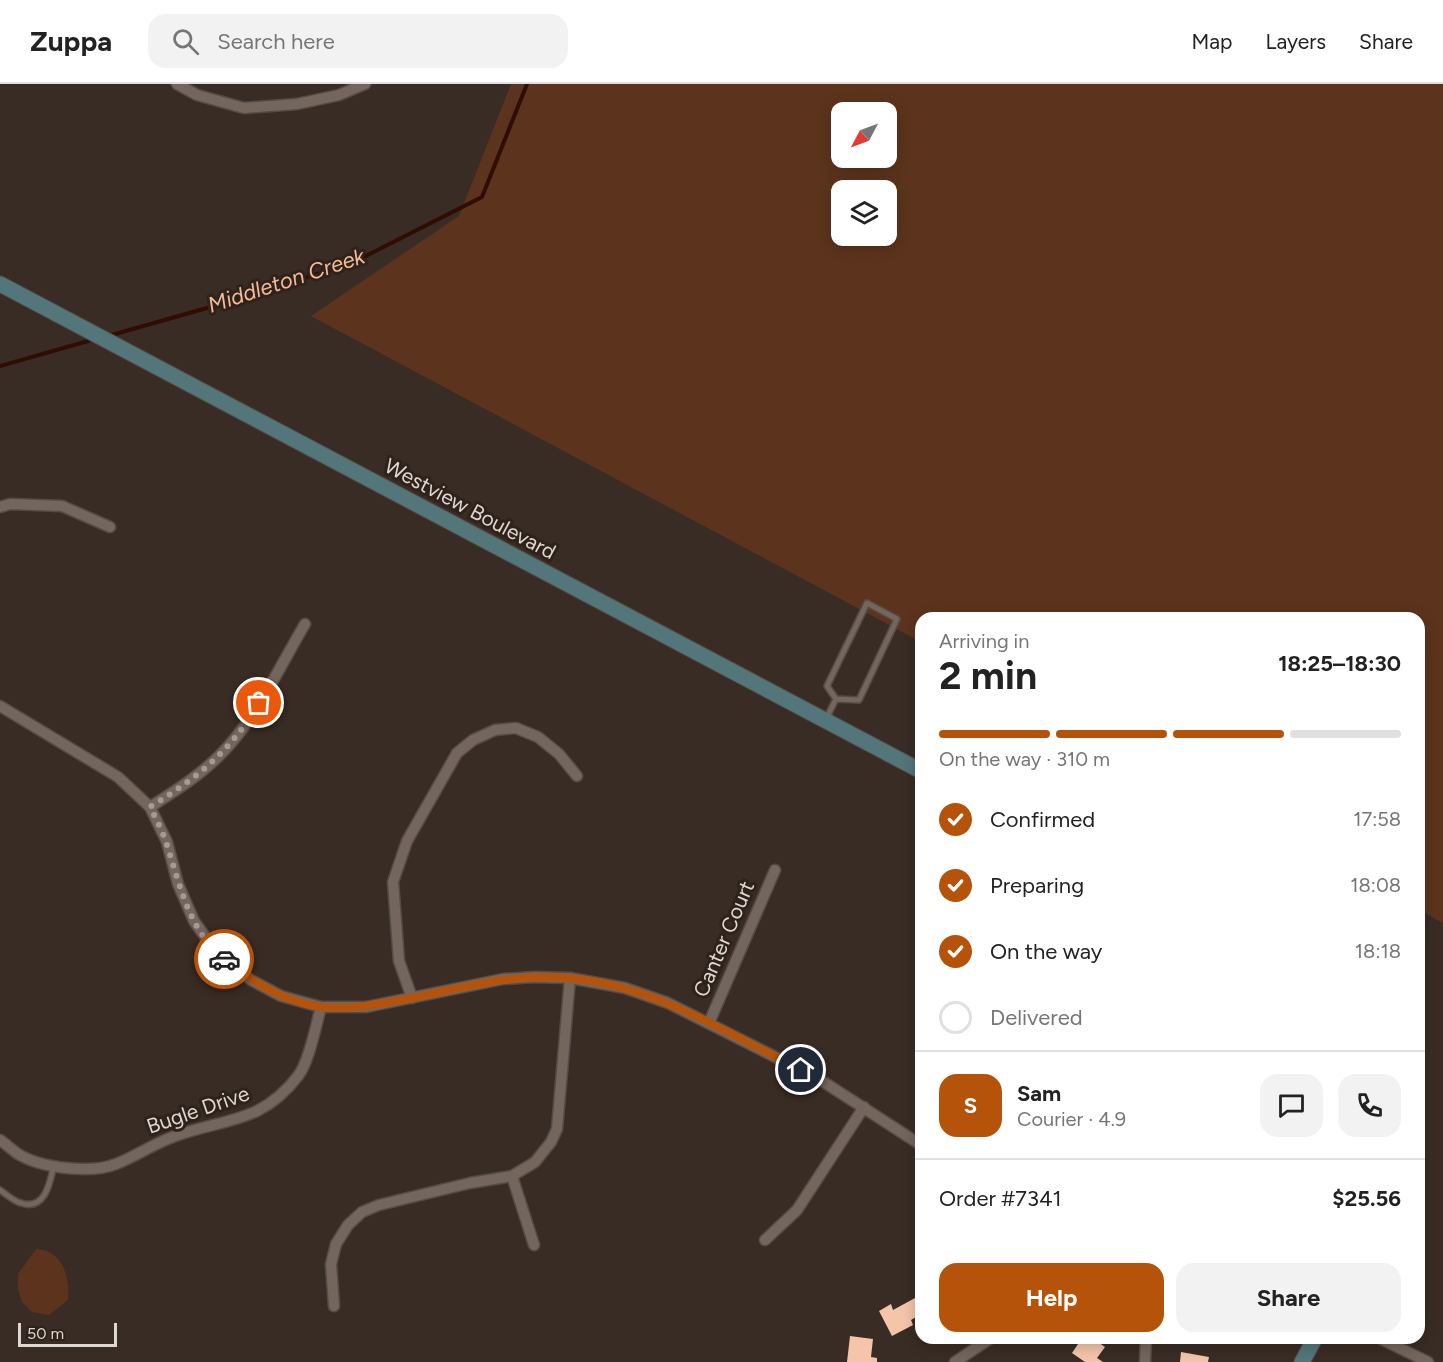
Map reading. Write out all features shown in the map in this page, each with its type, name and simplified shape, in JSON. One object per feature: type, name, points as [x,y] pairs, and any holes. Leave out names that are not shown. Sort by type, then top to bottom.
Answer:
[{"type":"street","points":[[177,84],[197,95],[244,108],[297,104],[339,95],[365,84]]},
{"type":"street","name":"Westview Boulevard","points":[[0,284],[915,768]]},
{"type":"street","points":[[0,507],[10,504],[62,506],[110,526]]},
{"type":"street","points":[[150,807],[191,781],[222,754],[247,722],[305,624]]},
{"type":"street","points":[[0,706],[118,777],[150,807],[166,842],[178,884],[194,921],[216,952],[251,980],[281,996],[321,1007],[366,1006],[503,979],[570,978],[626,988],[668,1003],[819,1079],[915,1141]]},
{"type":"street","points":[[412,998],[399,961],[393,882],[407,842],[456,753],[473,740],[495,730],[516,728],[538,737],[559,754],[577,776]]},
{"type":"street","name":"Canter Court","points":[[709,1023],[775,870]]},
{"type":"street","points":[[334,1306],[331,1264],[336,1244],[348,1225],[362,1212],[407,1198],[512,1176],[535,1162],[551,1142],[557,1128],[570,978]]},
{"type":"street","name":"Bugle Drive","points":[[0,1140],[19,1155],[54,1165],[79,1169],[105,1168],[178,1135],[257,1113],[278,1098],[300,1075],[321,1007]]},
{"type":"street","points":[[765,1240],[797,1210],[864,1107]]},
{"type":"street","points":[[512,1176],[534,1245]]},
{"type":"street","points":[[954,1362],[982,1344]]},
{"type":"street","points":[[1145,1362],[1146,1344]]},
{"type":"street","points":[[1302,1362],[1312,1344]]},
{"type":"street","points":[[1391,1344],[1428,1362]]},
{"type":"lane","points":[[867,603],[897,619],[859,700],[836,699],[827,686],[867,603]]},
{"type":"lane","points":[[825,720],[836,699]]},
{"type":"lane","points":[[0,1190],[19,1203],[34,1205],[46,1193],[54,1165]]},
{"type":"shaded area","points":[[511,84],[1443,84],[1443,923],[1425,913],[1425,612],[915,612],[915,639],[311,316],[459,216]]},
{"type":"shaded area","points":[[36,1249],[53,1254],[59,1260],[68,1283],[68,1300],[49,1315],[32,1312],[22,1302],[18,1289],[18,1274]]},
{"type":"building","points":[[915,1298],[915,1318],[911,1320],[913,1325],[892,1336],[879,1311],[891,1304],[893,1310]]},
{"type":"building","points":[[850,1336],[873,1339],[871,1357],[877,1358],[877,1362],[847,1362]]},
{"type":"building","points":[[1078,1344],[1101,1344],[1105,1347],[1097,1358],[1103,1362],[1085,1362],[1072,1353]]},
{"type":"building","points":[[1181,1352],[1209,1357],[1208,1362],[1180,1362]]},
{"type":"waterway","name":"Middleton Creek","points":[[108,336],[350,264],[482,197],[527,84]]},
{"type":"waterway","name":"Middleton Creek","points":[[0,366],[95,339]]},
{"type":"way so far","points":[[224,959],[216,952],[194,921],[178,884],[166,842],[150,807],[191,781],[222,754],[259,703]]},
{"type":"route","points":[[224,959],[251,980],[281,996],[321,1007],[366,1006],[503,979],[535,977],[570,978],[626,988],[668,1003],[801,1070]]}]
